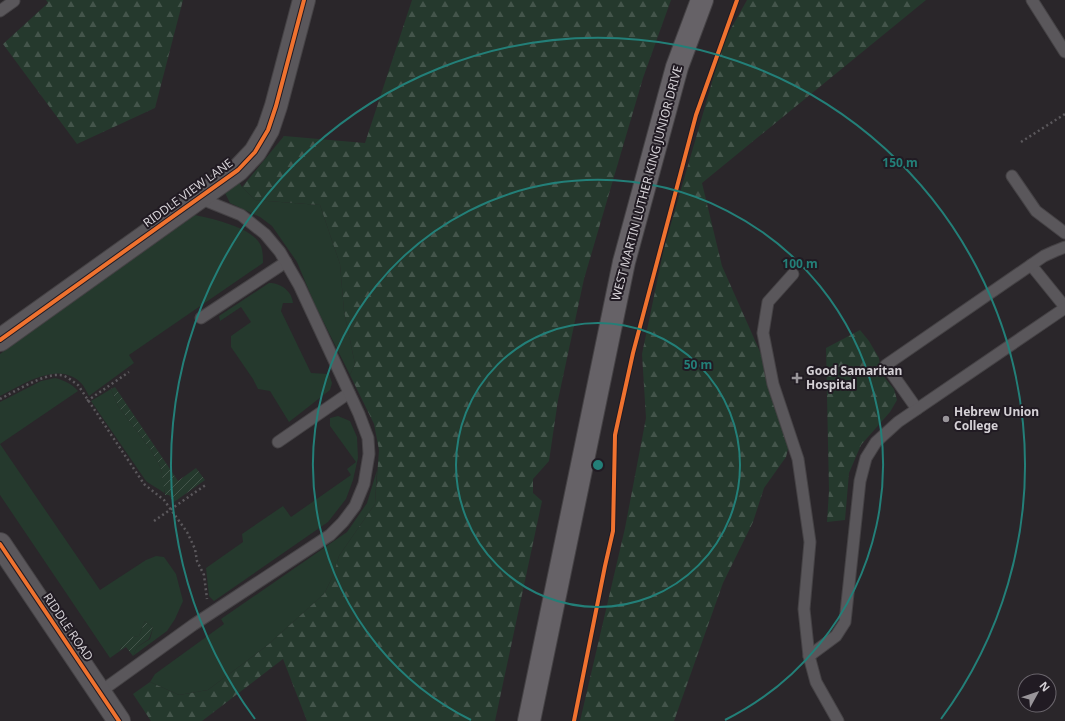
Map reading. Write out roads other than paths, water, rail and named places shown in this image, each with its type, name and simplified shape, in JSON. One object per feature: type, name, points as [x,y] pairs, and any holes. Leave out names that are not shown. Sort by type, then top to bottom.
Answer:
[{"type":"main road","name":"WEST MARTIN LUTHER KING JUNIOR DRIVE","points":[[529,721],[624,262],[677,67],[702,0]]},
{"type":"street","name":"RIDDLE VIEW LANE","points":[[0,340],[238,170],[255,152],[268,130],[276,106],[304,0]]},
{"type":"street","name":"RIDDLE ROAD","points":[[0,544],[119,721]]},
{"type":"lane","points":[[0,11],[14,1],[13,0]]},
{"type":"lane","points":[[1036,1],[1065,52]]},
{"type":"lane","points":[[1012,176],[1036,211],[1065,233]]},
{"type":"lane","points":[[100,692],[210,614],[330,536],[343,522],[354,506],[364,484],[369,454],[368,438],[350,393],[299,285],[286,262],[265,234],[241,214],[198,198]]},
{"type":"lane","points":[[917,409],[886,365],[1031,265],[1065,247]]},
{"type":"lane","points":[[201,318],[286,262]]},
{"type":"lane","points":[[809,656],[836,636],[845,622],[860,481],[866,458],[876,442],[898,422],[1065,307],[1031,265]]},
{"type":"lane","points":[[793,274],[768,302],[763,333],[773,384],[798,459],[810,542],[804,609],[809,656],[816,682],[838,721]]},
{"type":"lane","points":[[278,442],[350,393]]},
{"type":"place","name":"Good Samaritan Hospital","points":[[797,378]]},
{"type":"place","name":"Hebrew Union College","points":[[946,419]]}]
